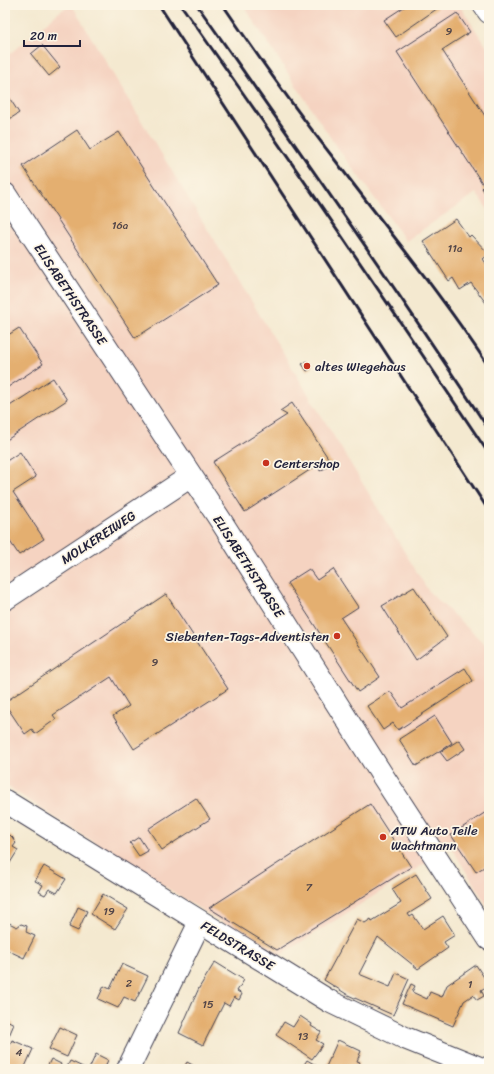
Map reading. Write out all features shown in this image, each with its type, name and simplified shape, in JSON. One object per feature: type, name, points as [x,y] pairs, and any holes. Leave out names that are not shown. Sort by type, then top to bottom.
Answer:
[{"type":"street","points":[[484,5],[489,12]]},
{"type":"street","name":"ELISABETHSTRASSE","points":[[5,194],[191,476],[489,940]]},
{"type":"street","name":"MOLKEREIWEG","points":[[5,599],[191,476]]},
{"type":"street","name":"FELDSTRASSE","points":[[5,801],[329,1001],[405,1038],[482,1069]]},
{"type":"street","points":[[128,1069],[200,922]]},
{"type":"shaded area","points":[[72,5],[429,592],[489,648],[489,909],[451,847],[277,957],[5,785],[5,614],[22,603],[5,578],[5,58],[59,12]]},
{"type":"shaded area","points":[[243,5],[459,5],[489,50],[489,211],[476,193],[406,241],[332,140]]},
{"type":"building","points":[[407,5],[435,5],[438,8],[396,37],[384,20]]},
{"type":"building","points":[[457,13],[470,32],[442,50],[489,122],[489,199],[482,188],[484,186],[397,52]]},
{"type":"building","points":[[42,45],[60,67],[49,76],[31,54]]},
{"type":"building","points":[[5,91],[19,113],[5,122]]},
{"type":"building","points":[[77,130],[90,150],[119,132],[218,285],[135,338],[23,166]]},
{"type":"building","points":[[456,219],[469,237],[471,235],[489,254],[483,259],[488,266],[489,265],[489,307],[471,283],[460,290],[453,278],[449,281],[423,241]]},
{"type":"building","points":[[19,328],[43,364],[5,389],[5,337]]},
{"type":"building","name":"altes Wiegehaus","points":[[307,361],[312,368],[307,371],[302,364]]},
{"type":"building","points":[[53,378],[67,400],[5,441],[5,409]]},
{"type":"building","name":"Centershop","points":[[292,403],[332,464],[320,471],[319,464],[245,512],[213,462],[287,415],[280,411]]},
{"type":"building","points":[[20,452],[36,477],[13,492],[44,539],[19,555],[5,534],[5,462]]},
{"type":"building","name":"Siebenten-Tags-Adventisten","points":[[309,569],[317,580],[333,569],[358,607],[341,618],[380,677],[358,692],[287,583]]},
{"type":"building","points":[[414,587],[447,637],[416,660],[382,606]]},
{"type":"building","points":[[166,594],[228,689],[134,749],[113,716],[129,706],[111,677],[53,715],[56,719],[35,734],[32,729],[25,734],[5,702]]},
{"type":"building","points":[[465,668],[473,681],[398,730],[393,723],[383,730],[367,706],[390,691],[402,708]]},
{"type":"building","points":[[435,716],[452,743],[416,766],[399,739]]},
{"type":"building","points":[[459,740],[465,749],[447,761],[440,752]]},
{"type":"building","points":[[196,798],[210,819],[162,850],[148,829]]},
{"type":"building","points":[[370,804],[411,867],[277,950],[209,908]]},
{"type":"building","points":[[489,810],[489,864],[476,872],[451,835]]},
{"type":"building","points":[[10,835],[16,843],[13,847],[18,850],[5,871],[5,836]]},
{"type":"building","points":[[139,837],[148,851],[139,856],[130,843]]},
{"type":"building","points":[[44,866],[66,879],[57,893],[49,889],[45,895],[39,892],[43,885],[35,881]]},
{"type":"building","points":[[416,874],[432,899],[408,914],[410,917],[413,915],[423,929],[443,916],[455,935],[444,942],[448,948],[418,969],[378,937],[359,974],[390,987],[396,973],[409,979],[393,1015],[348,995],[324,980],[357,919],[365,923],[371,919],[372,921],[401,903],[392,889]]},
{"type":"building","points":[[103,894],[128,909],[115,929],[91,914]]},
{"type":"building","points":[[78,907],[87,911],[78,931],[69,927]]},
{"type":"building","points":[[9,923],[17,927],[21,924],[27,926],[26,932],[35,936],[24,958],[5,949],[5,932]]},
{"type":"building","points":[[215,962],[244,980],[237,991],[242,994],[239,1000],[234,997],[229,1006],[224,1003],[203,1045],[179,1033],[199,988]]},
{"type":"building","points":[[122,964],[148,976],[135,1002],[124,997],[118,1008],[98,999],[104,986],[110,989]]},
{"type":"building","points":[[476,965],[489,985],[481,990],[484,996],[477,1000],[473,995],[464,1001],[453,1026],[402,1004],[411,984],[415,986],[412,992],[427,999],[430,992],[442,997],[447,985]]},
{"type":"building","points":[[300,1016],[312,1024],[311,1026],[321,1032],[316,1040],[323,1044],[312,1059],[276,1035],[284,1022],[293,1027]]},
{"type":"building","points":[[5,1019],[14,1024],[8,1038],[5,1037]]},
{"type":"building","points":[[60,1027],[77,1035],[67,1057],[49,1049]]},
{"type":"building","points":[[12,1040],[33,1049],[24,1069],[11,1069],[5,1066],[5,1056]]},
{"type":"building","points":[[338,1040],[361,1051],[357,1061],[360,1062],[357,1069],[325,1069]]},
{"type":"building","points":[[96,1054],[108,1060],[104,1069],[89,1069]]},
{"type":"building","points":[[51,1059],[61,1064],[59,1069],[46,1069]]},
{"type":"building","points":[[307,1060],[319,1067],[317,1069],[301,1069]]},
{"type":"building","points":[[70,1061],[87,1069],[66,1069]]},
{"type":"building","points":[[187,1062],[200,1069],[183,1069]]},
{"type":"railway","points":[[159,5],[489,511]]},
{"type":"railway","points":[[181,5],[336,228],[489,454]]},
{"type":"railway","points":[[197,5],[381,269],[489,430]]},
{"type":"railway","points":[[223,5],[292,103],[433,288],[489,367]]},
{"type":"place","name":"altes Wiegehaus","points":[[307,366]]},
{"type":"place","name":"Centershop","points":[[266,463]]},
{"type":"place","name":"Siebenten-Tags-Adventisten","points":[[337,636]]},
{"type":"place","name":"ATW Auto Teile Wachtmann","points":[[383,837]]}]
